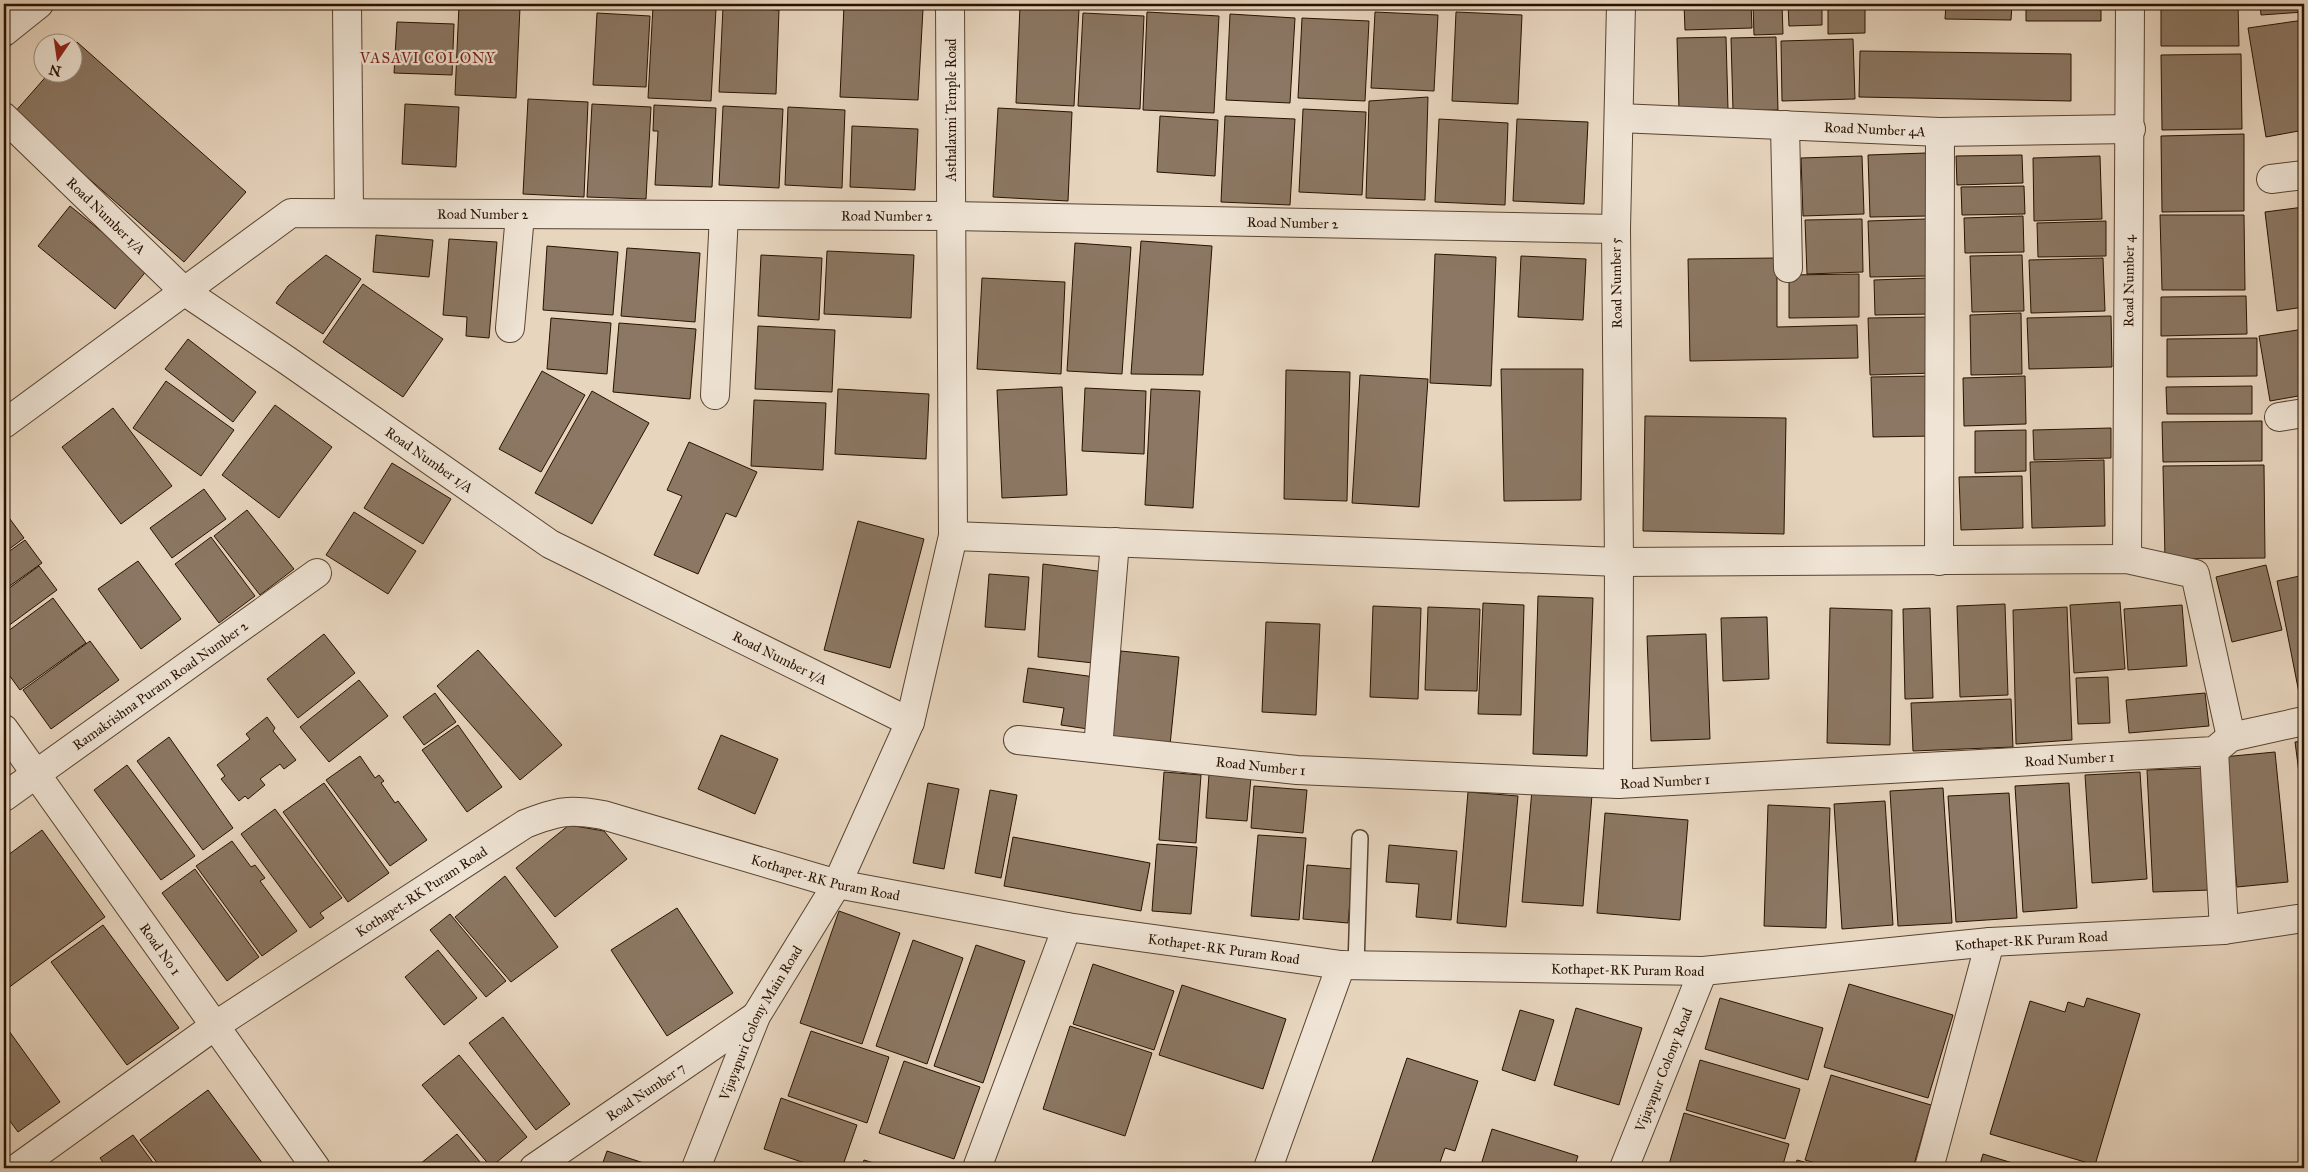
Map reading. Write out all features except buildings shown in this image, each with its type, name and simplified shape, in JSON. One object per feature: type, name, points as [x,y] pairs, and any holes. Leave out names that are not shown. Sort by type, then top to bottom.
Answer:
[{"type":"street","points":[[4,32],[39,4]]},
{"type":"street","points":[[347,4],[349,213]]},
{"type":"street","name":"Asthalaxmi Temple Road","points":[[950,4],[953,536]]},
{"type":"street","name":"Road Number 5","points":[[1618,784],[1619,562],[1616,230],[1622,4]]},
{"type":"street","name":"Road Number 4","points":[[2127,559],[2131,129],[2130,4]]},
{"type":"street","name":"Road Number 1/A","points":[[4,117],[184,291],[288,361],[550,544],[910,722]]},
{"type":"street","name":"Road Number 4A","points":[[1619,118],[1940,132],[2131,129]]},
{"type":"street","points":[[1785,125],[1788,268]]},
{"type":"street","points":[[1939,561],[1940,132]]},
{"type":"street","points":[[2271,178],[2304,175]]},
{"type":"street","name":"Road Number 2","points":[[4,424],[291,213],[951,216],[1616,230]]},
{"type":"street","points":[[510,328],[520,215]]},
{"type":"street","points":[[715,395],[724,215]]},
{"type":"street","points":[[953,536],[1619,562],[2127,559],[2194,574],[2222,744],[2224,930]]},
{"type":"street","name":"Vijayapuri Colony Main Road","points":[[696,1168],[756,1016],[837,884],[910,722],[953,536]]},
{"type":"street","points":[[1098,748],[1115,542]]},
{"type":"street","name":"Ramakrishna Puram Road Number 2","points":[[4,797],[317,574]]},
{"type":"street","name":"Road Number 1","points":[[1018,740],[1297,770],[1618,784],[2222,744],[2304,720]]},
{"type":"street","name":"Road No 1","points":[[4,729],[316,1168]]},
{"type":"street","name":"Kothapet-RK Puram Road","points":[[17,1168],[216,1025],[525,824],[556,812],[579,810],[604,815],[837,884],[1067,927],[1349,966],[1703,971],[1990,942],[2224,930],[2304,918]]},
{"type":"street","points":[[977,1168],[1067,927]]},
{"type":"street","points":[[1929,1168],[1990,942]]},
{"type":"street","points":[[1268,1168],[1349,966]]},
{"type":"street","name":"Vijayapur Colony Road","points":[[1624,1168],[1703,971]]},
{"type":"street","name":"Road Number 7","points":[[534,1168],[756,1016]]},
{"type":"lane","points":[[1349,966],[1360,838]]},
{"type":"district","name":"VASAVI COLONY","points":[[428,58]]}]
